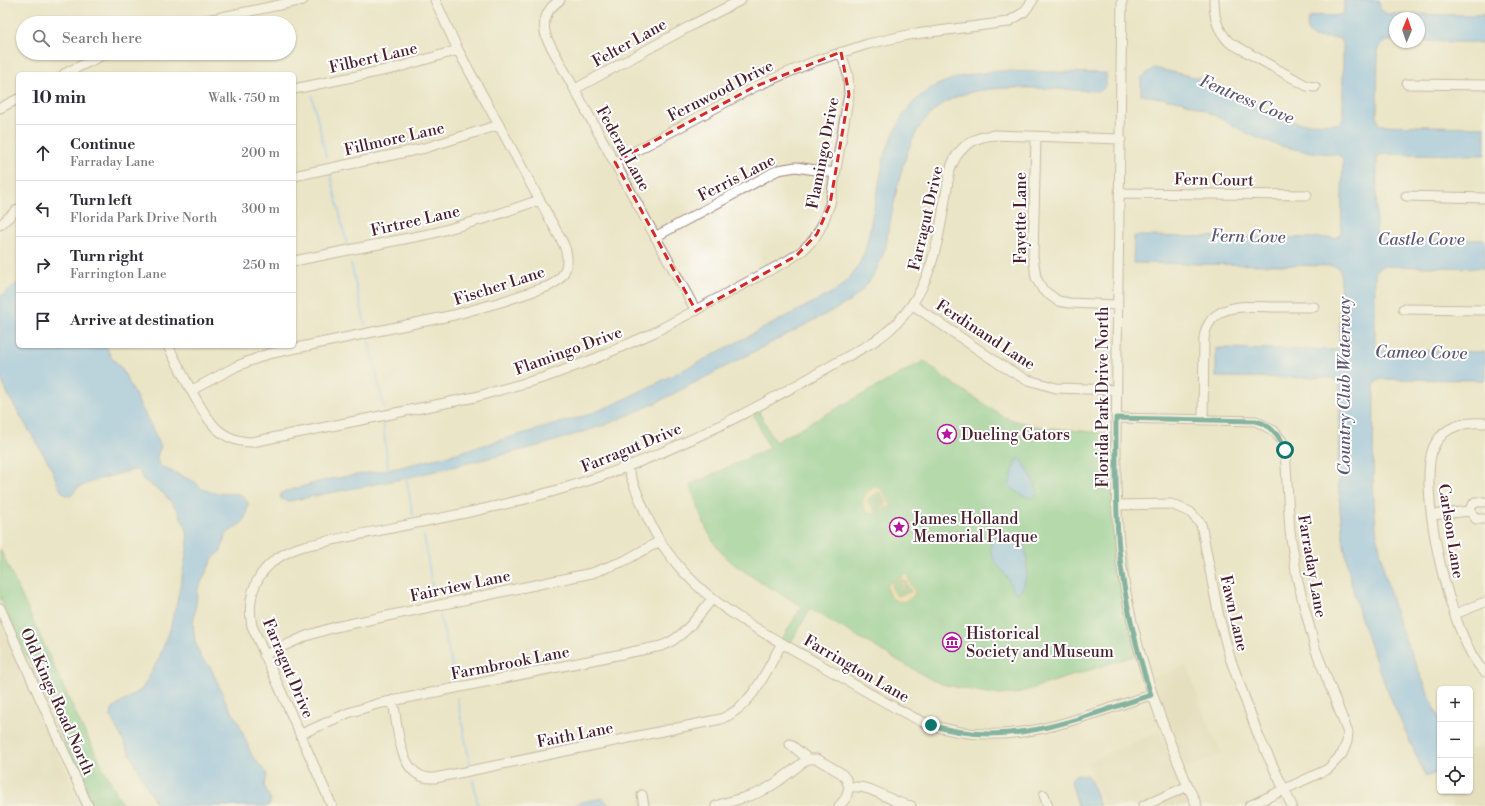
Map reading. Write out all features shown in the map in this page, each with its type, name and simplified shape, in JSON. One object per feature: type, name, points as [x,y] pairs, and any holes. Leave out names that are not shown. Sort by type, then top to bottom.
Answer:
[{"type":"street","points":[[226,16],[303,0]]},
{"type":"street","name":"Fischer Lane","points":[[296,347],[459,314],[553,284],[564,273],[567,264],[567,254],[458,50],[435,0]]},
{"type":"street","name":"Federal Lane","points":[[560,0],[547,14],[545,32],[548,41],[696,311]]},
{"type":"street","name":"Felter Lane","points":[[575,88],[741,0]]},
{"type":"street","name":"Florida Park Drive North","points":[[1122,0],[1116,418],[1116,505],[1119,550],[1135,636],[1151,695],[1167,739],[1197,806]]},
{"type":"street","points":[[1214,0],[1216,24],[1229,42],[1307,86],[1315,87]]},
{"type":"street","name":"Fernwood Drive","points":[[615,162],[754,87],[804,65],[841,52],[913,34],[1008,22],[1021,15],[1032,1]]},
{"type":"street","name":"Filbert Lane","points":[[296,89],[391,70],[458,50]]},
{"type":"street","name":"Flamingo Drive","points":[[169,348],[209,420],[218,430],[236,440],[256,441],[475,397],[560,372],[621,348],[696,311],[787,261],[805,248],[817,234],[825,218],[835,173],[849,94],[848,75],[841,52]]},
{"type":"street","points":[[68,72],[93,60]]},
{"type":"street","points":[[1407,84],[1485,85]]},
{"type":"street","points":[[0,108],[16,100]]},
{"type":"street","name":"Fillmore Lane","points":[[296,176],[425,148],[499,125]]},
{"type":"street","name":"Farragut Drive","points":[[332,806],[252,626],[251,600],[255,586],[263,572],[273,560],[284,553],[316,544],[509,504],[575,485],[627,467],[719,427],[868,344],[892,328],[913,304],[922,289],[930,269],[950,170],[954,158],[960,150],[970,142],[983,136],[1121,139]]},
{"type":"street","name":"Fayette Lane","points":[[1036,137],[1033,256],[1036,278],[1044,290],[1058,301],[1069,304],[1118,305]]},
{"type":"street","name":"Ferris Lane","points":[[655,237],[778,170],[796,167],[835,173]]},
{"type":"street","name":"Fern Court","points":[[1120,193],[1306,195]]},
{"type":"street","points":[[1406,196],[1485,198]]},
{"type":"street","name":"Firtree Lane","points":[[296,261],[434,233],[487,218],[539,200]]},
{"type":"street","points":[[0,224],[16,212]]},
{"type":"street","name":"Ferdinand Lane","points":[[913,304],[1005,368],[1025,379],[1056,388],[1117,390]]},
{"type":"street","points":[[1203,419],[1204,338],[1207,327],[1215,316],[1229,309],[1243,307],[1314,308]]},
{"type":"street","points":[[1404,309],[1485,310]]},
{"type":"street","name":"Fischer Lane","points":[[192,390],[237,366],[274,352],[293,348]]},
{"type":"street","name":"Farraday Lane","points":[[1116,418],[1256,421],[1274,431],[1282,441],[1286,461],[1290,531],[1301,597],[1319,661],[1346,727],[1348,736],[1346,745],[1335,763],[1320,774],[1249,806]]},
{"type":"street","name":"Carlson Lane","points":[[1485,423],[1465,423],[1455,426],[1443,434],[1435,444],[1430,458],[1429,472],[1432,515],[1440,570],[1455,614],[1472,655],[1485,672]]},
{"type":"street","name":"Farrington Lane","points":[[627,467],[646,515],[660,541],[686,575],[712,599],[746,623],[913,717],[940,728],[960,732],[995,735],[1026,732],[1048,727],[1151,695]]},
{"type":"street","points":[[1470,511],[1475,502],[1485,502]]},
{"type":"street","name":"Fawn Lane","points":[[1116,505],[1171,504],[1190,512],[1202,524],[1219,617],[1230,658],[1252,719],[1283,791],[1292,806]]},
{"type":"street","points":[[1432,515],[1470,511]]},
{"type":"street","points":[[1470,511],[1476,519],[1485,519]]},
{"type":"street","name":"Fairview Lane","points":[[264,655],[306,636],[335,627],[592,574],[618,564],[660,541]]},
{"type":"street","name":"Farmbrook Lane","points":[[301,734],[348,713],[393,700],[661,646],[674,640],[683,633],[712,599]]},
{"type":"street","points":[[1455,614],[1485,602]]},
{"type":"street","name":"Old Kings Road North","points":[[0,608],[88,806]]},
{"type":"street","name":"Faith Lane","points":[[393,700],[403,754],[407,765],[418,775],[426,778],[435,778],[721,719],[736,711],[749,700],[782,643]]},
{"type":"street","points":[[790,744],[808,759]]},
{"type":"street","points":[[716,806],[743,803],[776,783],[808,759],[817,759],[841,773],[846,779],[849,787],[846,798],[839,806]]},
{"type":"street","points":[[1143,806],[1188,786]]},
{"type":"street","points":[[849,787],[867,787],[907,806]]},
{"type":"street","points":[[642,795],[644,806]]},
{"type":"street","points":[[1044,795],[1048,806]]},
{"type":"highlighted area","points":[[841,52],[849,94],[830,204],[817,234],[796,256],[696,311],[615,162],[754,87]]},
{"type":"shaded area","points":[[0,619],[73,788],[83,806],[0,806]]},
{"type":"shaded area","points":[[1188,666],[1203,711],[1222,754],[1186,769],[1165,721],[1150,677]]},
{"type":"shaded area","points":[[1159,731],[1189,806],[1105,806],[1087,763]]},
{"type":"shaded area","points":[[1485,744],[1485,806],[1454,806],[1448,794],[1473,794],[1473,749]]},
{"type":"shaded area","points":[[1291,790],[1299,806],[1258,806]]},
{"type":"green space","points":[[924,361],[946,379],[1004,417],[1033,426],[1113,434],[1116,499],[1136,655],[1015,694],[992,694],[945,685],[932,680],[810,609],[790,644],[782,639],[802,606],[747,574],[721,552],[715,545],[706,528],[690,485],[769,448],[752,411],[757,408],[775,442]]},
{"type":"green space","points":[[0,549],[80,723],[123,806],[92,806],[57,727],[38,675],[23,650],[0,598]]},
{"type":"sand","points":[[876,487],[881,489],[892,506],[872,514],[867,512],[864,508],[863,500],[871,489]],"holes":[[[879,492],[887,503],[876,500],[876,502],[886,505],[876,511],[868,501],[869,498]]]},
{"type":"sand","points":[[906,573],[915,593],[909,600],[900,602],[890,597],[887,584],[902,577]],"holes":[[[903,579],[900,591],[903,590],[905,580],[911,592],[897,596],[891,586],[893,583]]]},
{"type":"water","points":[[1344,0],[1379,0],[1380,9],[1389,14],[1389,41],[1385,41],[1378,48],[1377,117],[1379,125],[1485,127],[1485,155],[1384,154],[1378,156],[1377,160],[1376,230],[1379,237],[1386,239],[1485,240],[1485,268],[1383,266],[1379,267],[1375,273],[1375,344],[1378,350],[1485,352],[1485,380],[1384,379],[1378,380],[1374,385],[1373,485],[1376,529],[1385,576],[1400,627],[1437,714],[1437,772],[1426,777],[1372,652],[1352,587],[1345,554],[1340,508],[1338,463],[1340,400],[1339,383],[1332,378],[1216,377],[1216,348],[1337,350],[1339,345],[1341,275],[1339,268],[1334,266],[1133,263],[1134,236],[1335,238],[1339,236],[1341,232],[1343,161],[1340,155],[1304,151],[1281,146],[1252,136],[1203,109],[1181,101],[1141,95],[1141,78],[1154,68],[1203,79],[1273,114],[1299,123],[1339,124],[1343,119],[1343,42],[1338,38],[1312,37],[1308,31],[1307,25],[1309,18],[1313,16],[1334,16],[1342,14],[1344,11]]},
{"type":"water","points":[[1425,14],[1485,15],[1485,43],[1425,41]]},
{"type":"water","points":[[1002,71],[1106,73],[1106,86],[1100,91],[1013,88],[979,91],[957,96],[944,103],[932,113],[921,125],[911,142],[897,190],[888,231],[887,243],[877,269],[862,290],[849,302],[654,404],[605,425],[539,446],[406,478],[289,501],[281,499],[280,495],[283,492],[326,480],[397,468],[450,455],[584,416],[617,403],[837,290],[847,281],[864,254],[884,158],[902,117],[913,103],[926,92],[941,83],[958,77]]},
{"type":"water","points":[[16,285],[16,348],[107,348],[111,357],[122,369],[161,446],[157,456],[158,463],[162,467],[195,482],[202,489],[214,493],[241,494],[248,503],[246,515],[242,523],[226,534],[221,551],[213,558],[198,589],[193,624],[195,642],[201,658],[211,668],[227,704],[238,721],[252,756],[266,772],[267,776],[264,785],[271,801],[268,806],[157,806],[111,716],[112,709],[142,689],[158,660],[169,633],[177,602],[188,545],[187,530],[177,509],[163,493],[143,480],[140,472],[136,470],[96,480],[77,488],[71,496],[65,495],[60,489],[50,465],[9,397],[0,376],[0,297]]},
{"type":"water","points":[[1019,458],[1033,479],[1037,493],[1033,497],[1024,496],[1009,486],[1016,460]]},
{"type":"water","points":[[1007,536],[1021,539],[1024,544],[1027,567],[1026,576],[1022,589],[1018,593],[1012,588],[1007,577],[992,556],[991,551],[992,540],[998,537]]},
{"type":"water","points":[[1078,775],[1087,775],[1090,779],[1100,806],[1078,806],[1071,782],[1073,777]]},
{"type":"water","points":[[603,798],[610,806],[573,806],[581,802]]},
{"type":"waterway","points":[[312,96],[326,156]]},
{"type":"waterway","points":[[330,173],[347,245]]},
{"type":"waterway","points":[[351,264],[365,324]]},
{"type":"waterway","points":[[369,341],[384,408]]},
{"type":"waterway","points":[[383,421],[388,469]]},
{"type":"waterway","points":[[406,478],[413,515]]},
{"type":"waterway","points":[[424,536],[433,593]]},
{"type":"waterway","points":[[440,616],[455,677]]},
{"type":"waterway","points":[[457,698],[470,764]]},
{"type":"waterway","points":[[473,780],[478,806]]},
{"type":"place","name":"Dueling Gators","points":[[947,434]]},
{"type":"place","name":"James Holland Memorial Plaque","points":[[899,527]]},
{"type":"place","name":"Historical Society and Museum","points":[[952,642]]},
{"type":"route","points":[[931,725],[973,734],[1014,734],[1038,730],[1151,695],[1135,636],[1119,550],[1116,499],[1116,418],[1251,420],[1261,422],[1274,431],[1282,441],[1285,450]]},
{"type":"water label","name":"Fentress Cove","points":[[1247,99]]},
{"type":"water label","name":"Fern Cove","points":[[1248,236]]},
{"type":"water label","name":"Castle Cove","points":[[1421,239]]},
{"type":"water label","name":"Cameo Cove","points":[[1421,352]]},
{"type":"water label","name":"Country Club Waterway","points":[[1344,386]]}]
